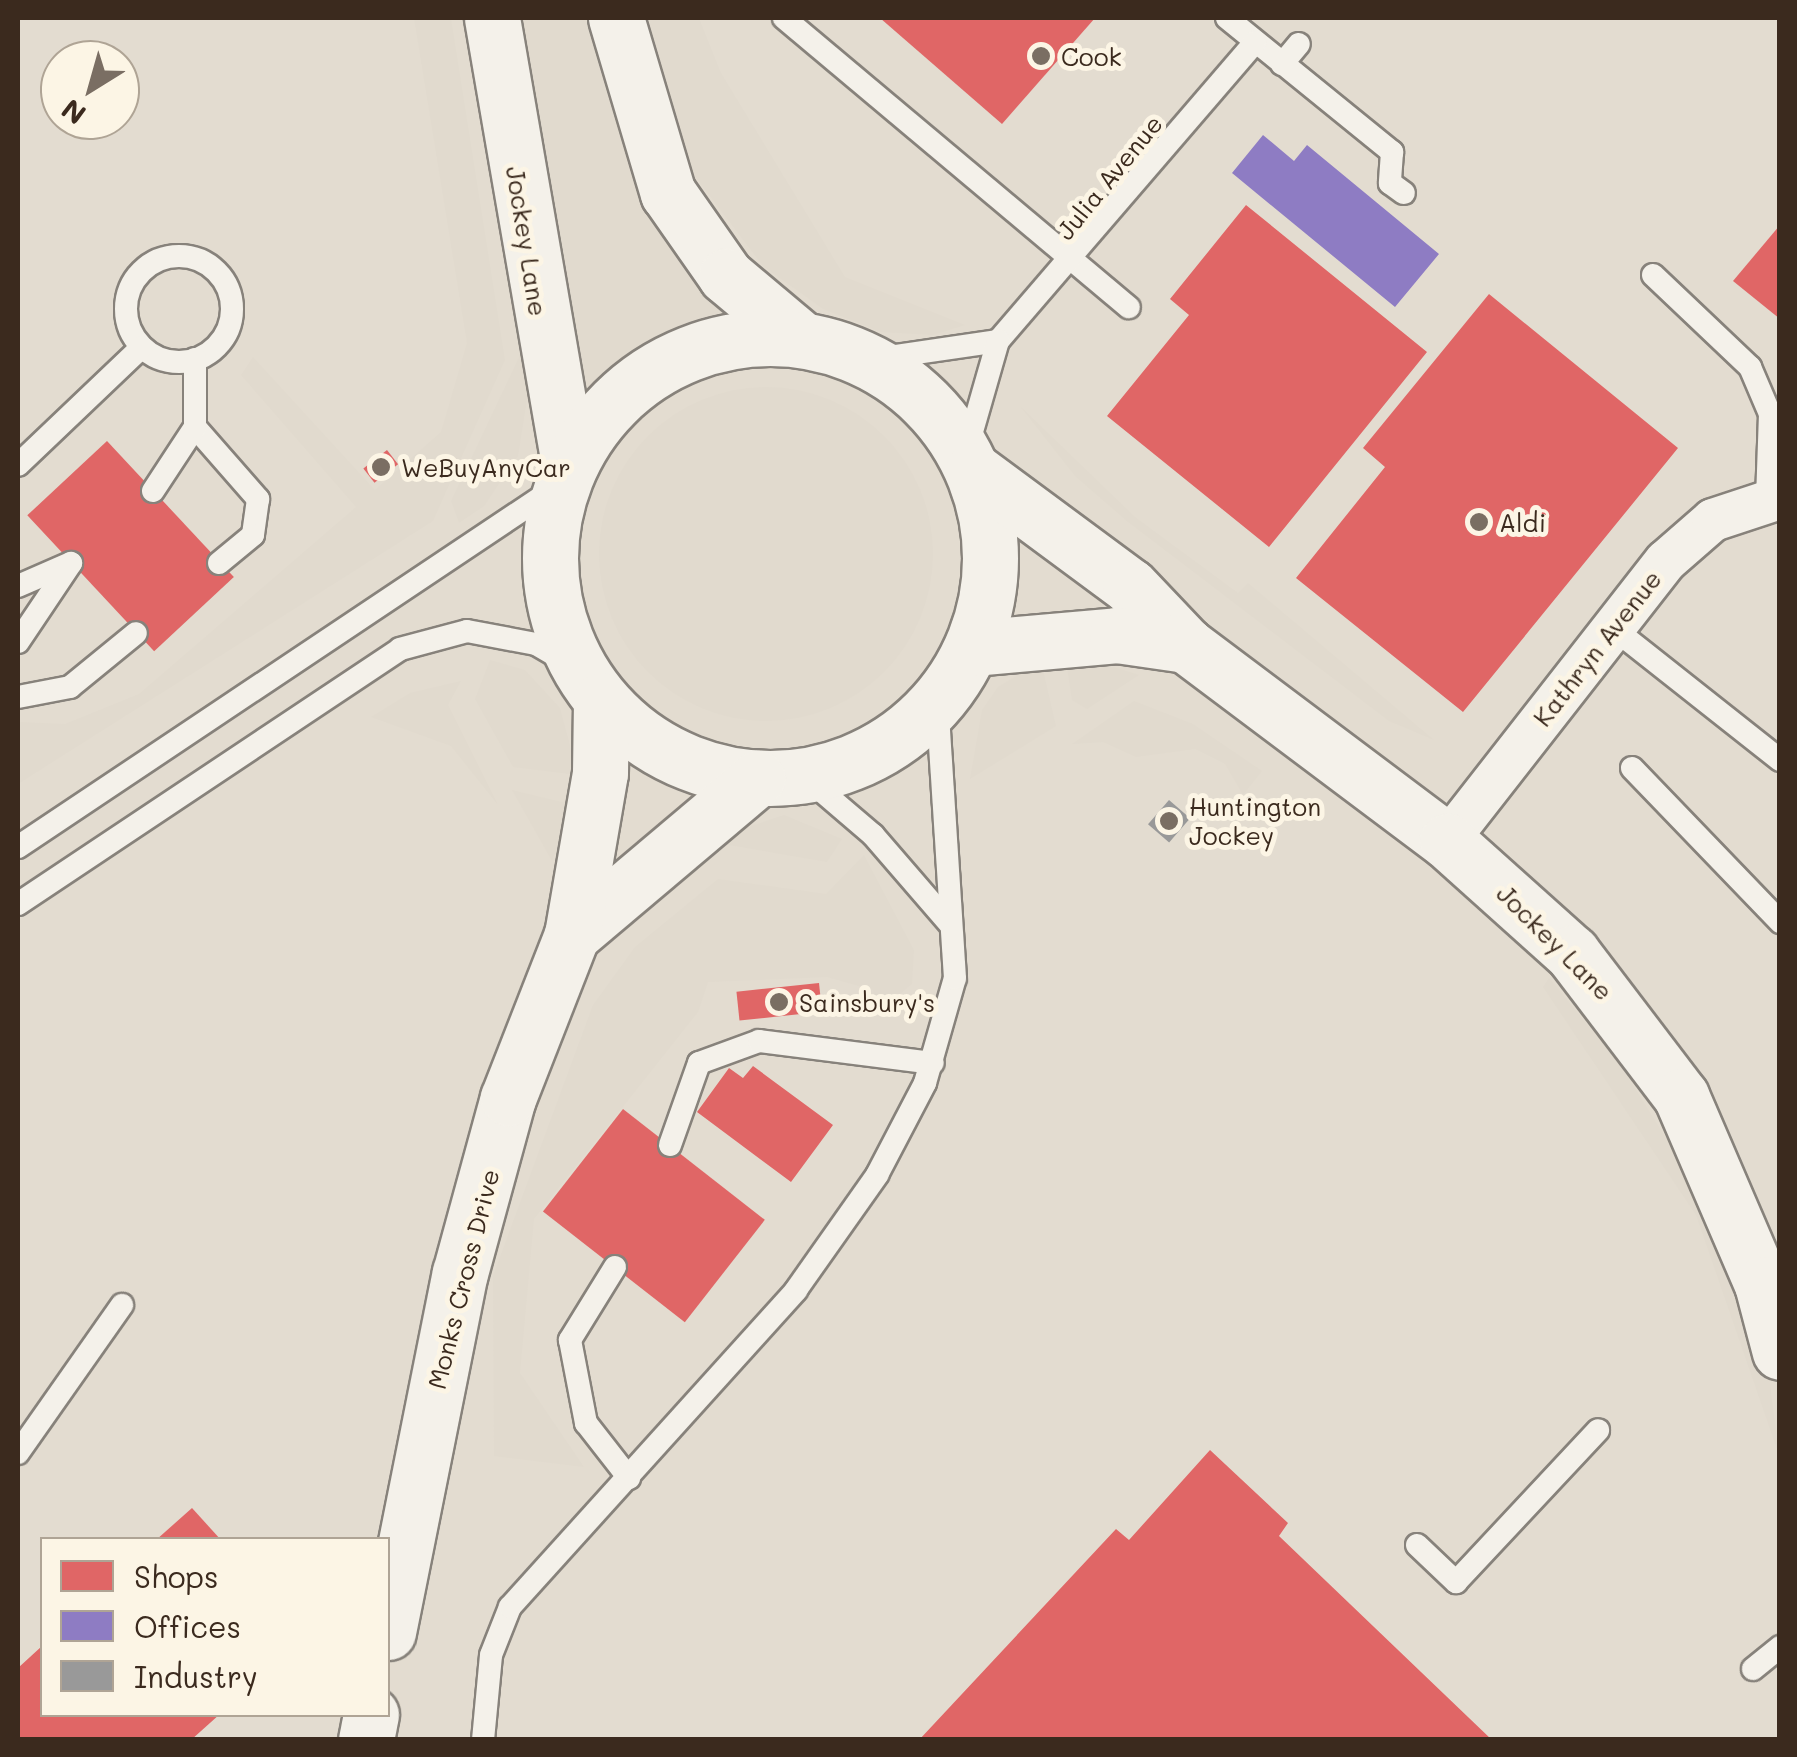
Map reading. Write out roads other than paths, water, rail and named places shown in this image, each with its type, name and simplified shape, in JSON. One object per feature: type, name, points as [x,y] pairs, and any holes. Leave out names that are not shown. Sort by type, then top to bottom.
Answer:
[{"type":"street","name":"Jockey Lane","points":[[492,18],[565,474]]},
{"type":"street","points":[[616,18],[668,193],[726,276],[800,338]]},
{"type":"street","points":[[800,338],[868,360],[924,400],[969,463],[991,560],[972,648],[937,702],[854,762],[781,777],[699,767],[646,740],[590,685],[555,610],[549,546],[565,474],[608,406],[664,363],[730,340],[800,338]]},
{"type":"street","name":"Jockey Lane","points":[[969,463],[1130,586],[1186,645],[1447,840],[1572,953],[1682,1096],[1762,1284],[1780,1352]]},
{"type":"street","name":"Kathryn Avenue","points":[[1447,840],[1613,628],[1713,520],[1774,498]]},
{"type":"street","name":"Jockey Lane","points":[[972,648],[1117,636],[1186,645]]},
{"type":"street","name":"Monks Cross Drive","points":[[390,1622],[460,1274],[508,1098],[572,935],[600,773],[590,685]]},
{"type":"street","name":"Monks Cross Drive","points":[[572,935],[781,777]]},
{"type":"lane","points":[[784,18],[1129,307]]},
{"type":"lane","points":[[1235,20],[1255,42],[1392,152],[1390,183],[1404,192]]},
{"type":"lane","name":"Julia Avenue","points":[[969,463],[998,341],[1077,260],[1255,42]]},
{"type":"lane","points":[[1282,64],[1299,44]]},
{"type":"lane","points":[[188,256],[218,273],[231,300],[220,342],[195,359],[167,361],[142,347],[127,318],[131,285],[154,261],[188,256]]},
{"type":"lane","points":[[1653,274],[1750,367],[1770,414],[1774,498]]},
{"type":"lane","points":[[868,360],[998,341]]},
{"type":"lane","points":[[18,464],[142,347]]},
{"type":"lane","points":[[153,492],[195,427],[195,359]]},
{"type":"lane","points":[[195,427],[258,500],[253,535],[220,564]]},
{"type":"lane","points":[[18,847],[565,474]]},
{"type":"lane","points":[[18,586],[71,563],[18,642]]},
{"type":"lane","points":[[1613,628],[1780,760]]},
{"type":"lane","points":[[18,904],[400,649],[467,631],[536,644],[590,685]]},
{"type":"lane","points":[[18,697],[70,687],[136,633]]},
{"type":"lane","points":[[483,1740],[491,1655],[510,1607],[796,1290],[877,1175],[933,1064],[955,978],[950,923],[954,859],[937,702]]},
{"type":"lane","points":[[1632,768],[1780,922]]},
{"type":"lane","points":[[781,777],[873,835],[950,923]]},
{"type":"lane","points":[[670,1145],[698,1063],[759,1041],[933,1064]]},
{"type":"lane","points":[[615,1267],[570,1340],[586,1423],[629,1478]]},
{"type":"lane","points":[[18,1453],[122,1305]]},
{"type":"lane","points":[[1418,1546],[1456,1582],[1598,1430]]},
{"type":"lane","points":[[1754,1669],[1780,1648]]},
{"type":"place","name":"Cook","points":[[1041,56]]},
{"type":"place","name":"WeBuyAnyCar","points":[[381,467]]},
{"type":"place","name":"Aldi","points":[[1479,522]]},
{"type":"place","name":"Huntington Jockey","points":[[1169,821]]},
{"type":"place","name":"Sainsbury's","points":[[779,1002]]}]
